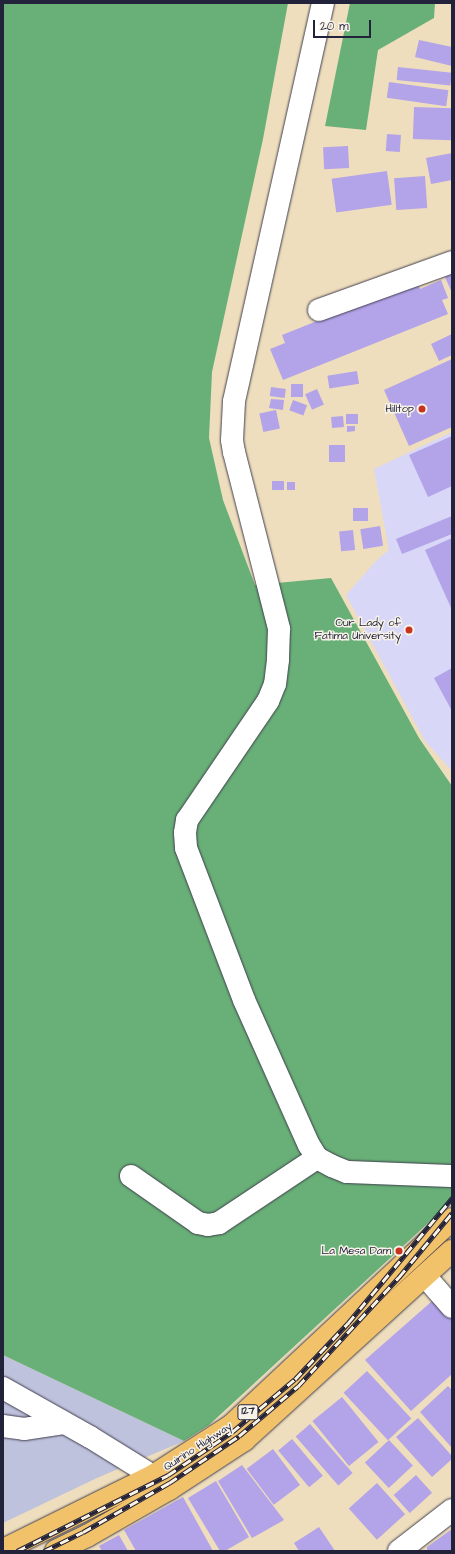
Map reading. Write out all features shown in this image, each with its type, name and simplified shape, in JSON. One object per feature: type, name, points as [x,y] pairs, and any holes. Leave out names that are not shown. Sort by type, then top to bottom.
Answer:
[{"type":"main road","name":"Quirino Highway","points":[[56,1551],[87,1536],[161,1482],[255,1406],[452,1219]]},
{"type":"main road","name":"Quirino Highway","points":[[3,1550],[161,1482],[244,1440],[452,1251]]},
{"type":"street","points":[[323,3],[234,402],[232,440],[234,452],[279,630],[278,660],[275,684],[268,701],[188,820],[185,833],[186,848],[244,1000],[309,1145],[317,1158],[347,1172],[452,1176]]},
{"type":"street","points":[[319,310],[452,262]]},
{"type":"street","points":[[131,1176],[198,1222],[208,1225],[219,1223],[317,1158]]},
{"type":"street","points":[[425,1276],[452,1307]]},
{"type":"street","points":[[3,1388],[161,1482]]},
{"type":"street","points":[[3,1426],[24,1430],[64,1423]]},
{"type":"street","points":[[399,1551],[452,1510]]},
{"type":"shaded area","name":"Our Lady of Fatima University","points":[[452,432],[452,771],[425,741],[346,595],[377,560],[389,550],[374,469]]},
{"type":"shaded area","points":[[3,1355],[184,1441],[97,1478],[3,1523]]},
{"type":"green space","points":[[3,3],[288,3],[263,139],[212,372],[209,438],[223,500],[255,585],[331,578],[419,738],[452,786],[452,1201],[209,1425],[184,1441],[3,1355]]},
{"type":"green space","points":[[350,3],[435,3],[434,18],[378,50],[366,130],[325,126]]},
{"type":"building","points":[[419,40],[452,47],[452,66],[415,57]]},
{"type":"building","points":[[398,67],[452,73],[450,86],[397,80]]},
{"type":"building","points":[[389,82],[448,90],[446,106],[387,98]]},
{"type":"building","points":[[414,107],[452,108],[451,140],[413,139]]},
{"type":"building","points":[[387,134],[401,135],[400,152],[386,151]]},
{"type":"building","points":[[348,146],[349,168],[324,169],[323,147]]},
{"type":"building","points":[[452,153],[452,180],[431,184],[426,158]]},
{"type":"building","points":[[387,171],[392,205],[336,212],[332,179]]},
{"type":"building","points":[[425,176],[427,208],[396,210],[394,178]]},
{"type":"building","points":[[452,274],[452,293],[445,277]]},
{"type":"building","points":[[441,280],[448,298],[442,300],[448,314],[283,380],[270,349],[285,343],[282,335],[417,281],[420,289]]},
{"type":"building","points":[[452,334],[452,355],[439,361],[431,344]]},
{"type":"building","name":"Hilltop","points":[[452,359],[452,427],[409,446],[384,390]]},
{"type":"building","points":[[357,371],[359,384],[329,389],[327,376]]},
{"type":"building","points":[[291,384],[303,384],[303,397],[291,397]]},
{"type":"building","points":[[271,387],[286,389],[285,398],[270,396]]},
{"type":"building","points":[[317,389],[324,405],[312,410],[305,394]]},
{"type":"building","points":[[271,399],[284,400],[283,410],[269,408]]},
{"type":"building","points":[[293,400],[307,405],[303,415],[289,410]]},
{"type":"building","points":[[276,410],[280,429],[263,432],[259,414]]},
{"type":"building","points":[[346,414],[358,414],[358,424],[346,424]]},
{"type":"building","points":[[343,416],[344,427],[332,428],[331,417]]},
{"type":"building","points":[[347,426],[355,426],[355,431],[347,432]]},
{"type":"building","points":[[452,436],[452,486],[428,497],[409,455]]},
{"type":"building","points":[[329,445],[345,445],[345,462],[329,462]]},
{"type":"building","points":[[272,481],[284,481],[284,490],[272,490]]},
{"type":"building","points":[[287,482],[295,482],[295,490],[287,490]]},
{"type":"building","points":[[353,508],[368,508],[368,521],[353,521]]},
{"type":"building","points":[[452,516],[452,534],[402,554],[396,539]]},
{"type":"building","points":[[380,526],[383,546],[363,549],[360,529]]},
{"type":"building","points":[[353,530],[355,550],[341,551],[339,531]]},
{"type":"building","points":[[452,538],[452,610],[425,550]]},
{"type":"building","points":[[452,668],[452,711],[434,678]]},
{"type":"building","points":[[439,1295],[452,1310],[452,1374],[411,1411],[365,1360]]},
{"type":"building","points":[[367,1371],[411,1419],[388,1440],[344,1393]]},
{"type":"building","points":[[448,1386],[452,1390],[452,1448],[420,1412]]},
{"type":"building","points":[[342,1397],[379,1442],[349,1466],[312,1421]]},
{"type":"building","points":[[418,1418],[452,1456],[452,1459],[432,1477],[396,1437]]},
{"type":"building","points":[[310,1424],[353,1473],[338,1486],[296,1436]]},
{"type":"building","points":[[292,1439],[323,1476],[309,1487],[278,1451]]},
{"type":"building","points":[[389,1440],[413,1466],[389,1488],[365,1463]]},
{"type":"building","points":[[273,1449],[300,1485],[274,1505],[247,1469]]},
{"type":"building","points":[[242,1465],[284,1520],[252,1538],[218,1481]]},
{"type":"building","points":[[416,1475],[432,1493],[410,1513],[394,1495]]},
{"type":"building","points":[[216,1481],[249,1537],[225,1551],[220,1551],[188,1498]]},
{"type":"building","points":[[377,1483],[405,1514],[377,1540],[349,1508]]},
{"type":"building","points":[[183,1497],[213,1551],[136,1551],[124,1530]]},
{"type":"building","points":[[319,1527],[335,1551],[299,1551],[294,1543]]},
{"type":"building","points":[[452,1529],[452,1551],[427,1551],[427,1547]]},
{"type":"building","points":[[119,1535],[128,1551],[102,1551],[99,1546]]},
{"type":"railway","points":[[17,1551],[168,1475],[232,1432],[295,1379],[348,1323],[452,1198]]},
{"type":"railway","points":[[44,1551],[83,1532],[169,1483],[239,1436],[298,1386],[399,1277],[452,1213]]},
{"type":"place","name":"Hilltop","points":[[422,409]]},
{"type":"place","name":"Our Lady of Fatima University","points":[[409,630]]},
{"type":"place","name":"La Mesa Dam","points":[[399,1251]]}]
